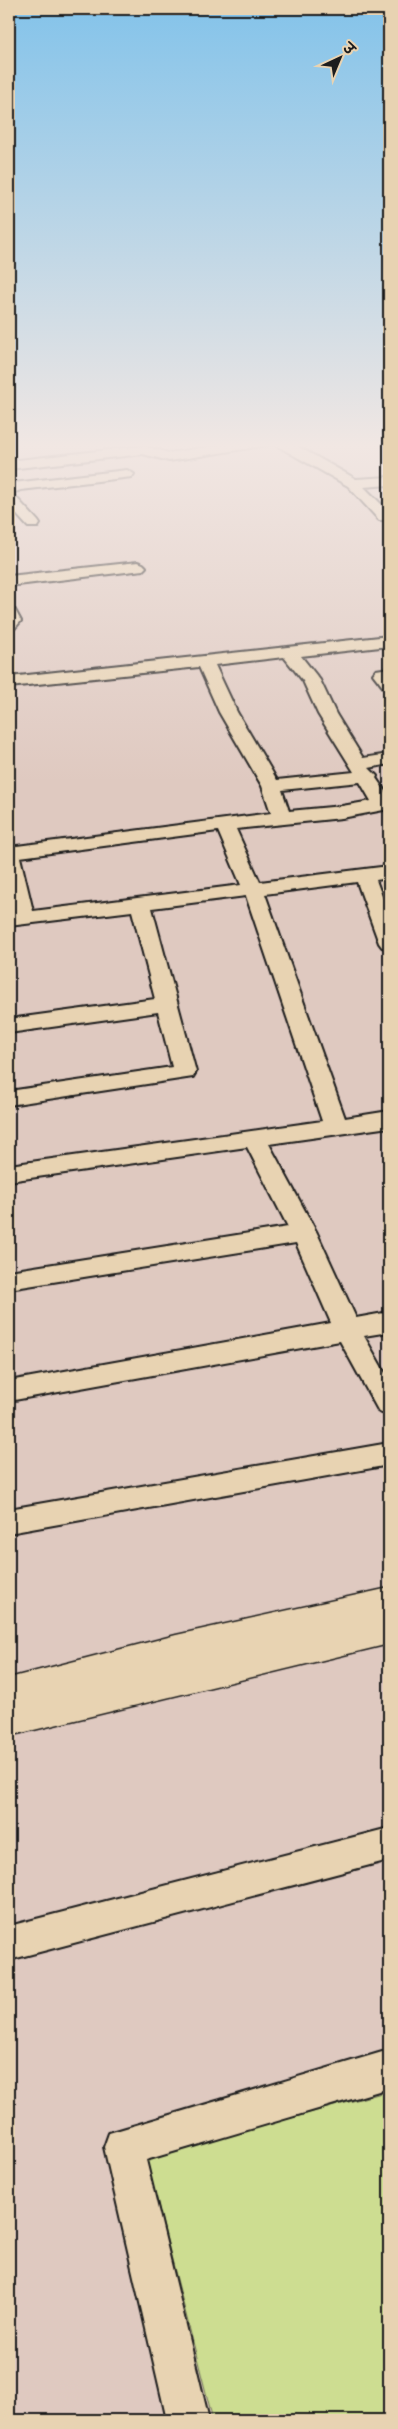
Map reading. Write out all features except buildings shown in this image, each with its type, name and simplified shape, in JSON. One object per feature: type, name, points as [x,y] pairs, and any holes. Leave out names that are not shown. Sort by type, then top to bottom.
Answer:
[{"type":"street","points":[[9,581],[138,567]]},
{"type":"street","points":[[9,613],[13,621],[9,625]]},
{"type":"street","points":[[9,682],[389,640]]},
{"type":"street","points":[[289,652],[310,680],[327,714],[386,803],[342,812],[282,817],[9,854],[17,919],[389,872]]},
{"type":"street","points":[[205,661],[228,712],[271,786],[282,817]]},
{"type":"street","points":[[389,673],[382,674],[389,682]]},
{"type":"street","points":[[271,786],[364,770],[389,759]]},
{"type":"street","points":[[225,826],[254,890],[336,1126]]},
{"type":"street","points":[[365,876],[389,944]]},
{"type":"street","points":[[9,1098],[185,1072],[140,903]]},
{"type":"street","points":[[9,1026],[168,1004]]},
{"type":"street","points":[[9,1173],[389,1119]]},
{"type":"street","points":[[254,1138],[304,1233],[348,1329],[389,1405]]},
{"type":"street","points":[[9,1280],[304,1233]]},
{"type":"street","points":[[9,1391],[389,1322]]},
{"type":"street","points":[[9,1521],[389,1454]]},
{"type":"street","points":[[9,1693],[176,1650],[389,1602]]},
{"type":"street","points":[[9,1720],[128,1690],[389,1630]]},
{"type":"street","points":[[9,1944],[389,1844]]},
{"type":"street","points":[[188,2420],[123,2147],[389,2069]]},
{"type":"green space","points":[[389,2091],[389,2420],[213,2420],[146,2158]]}]
